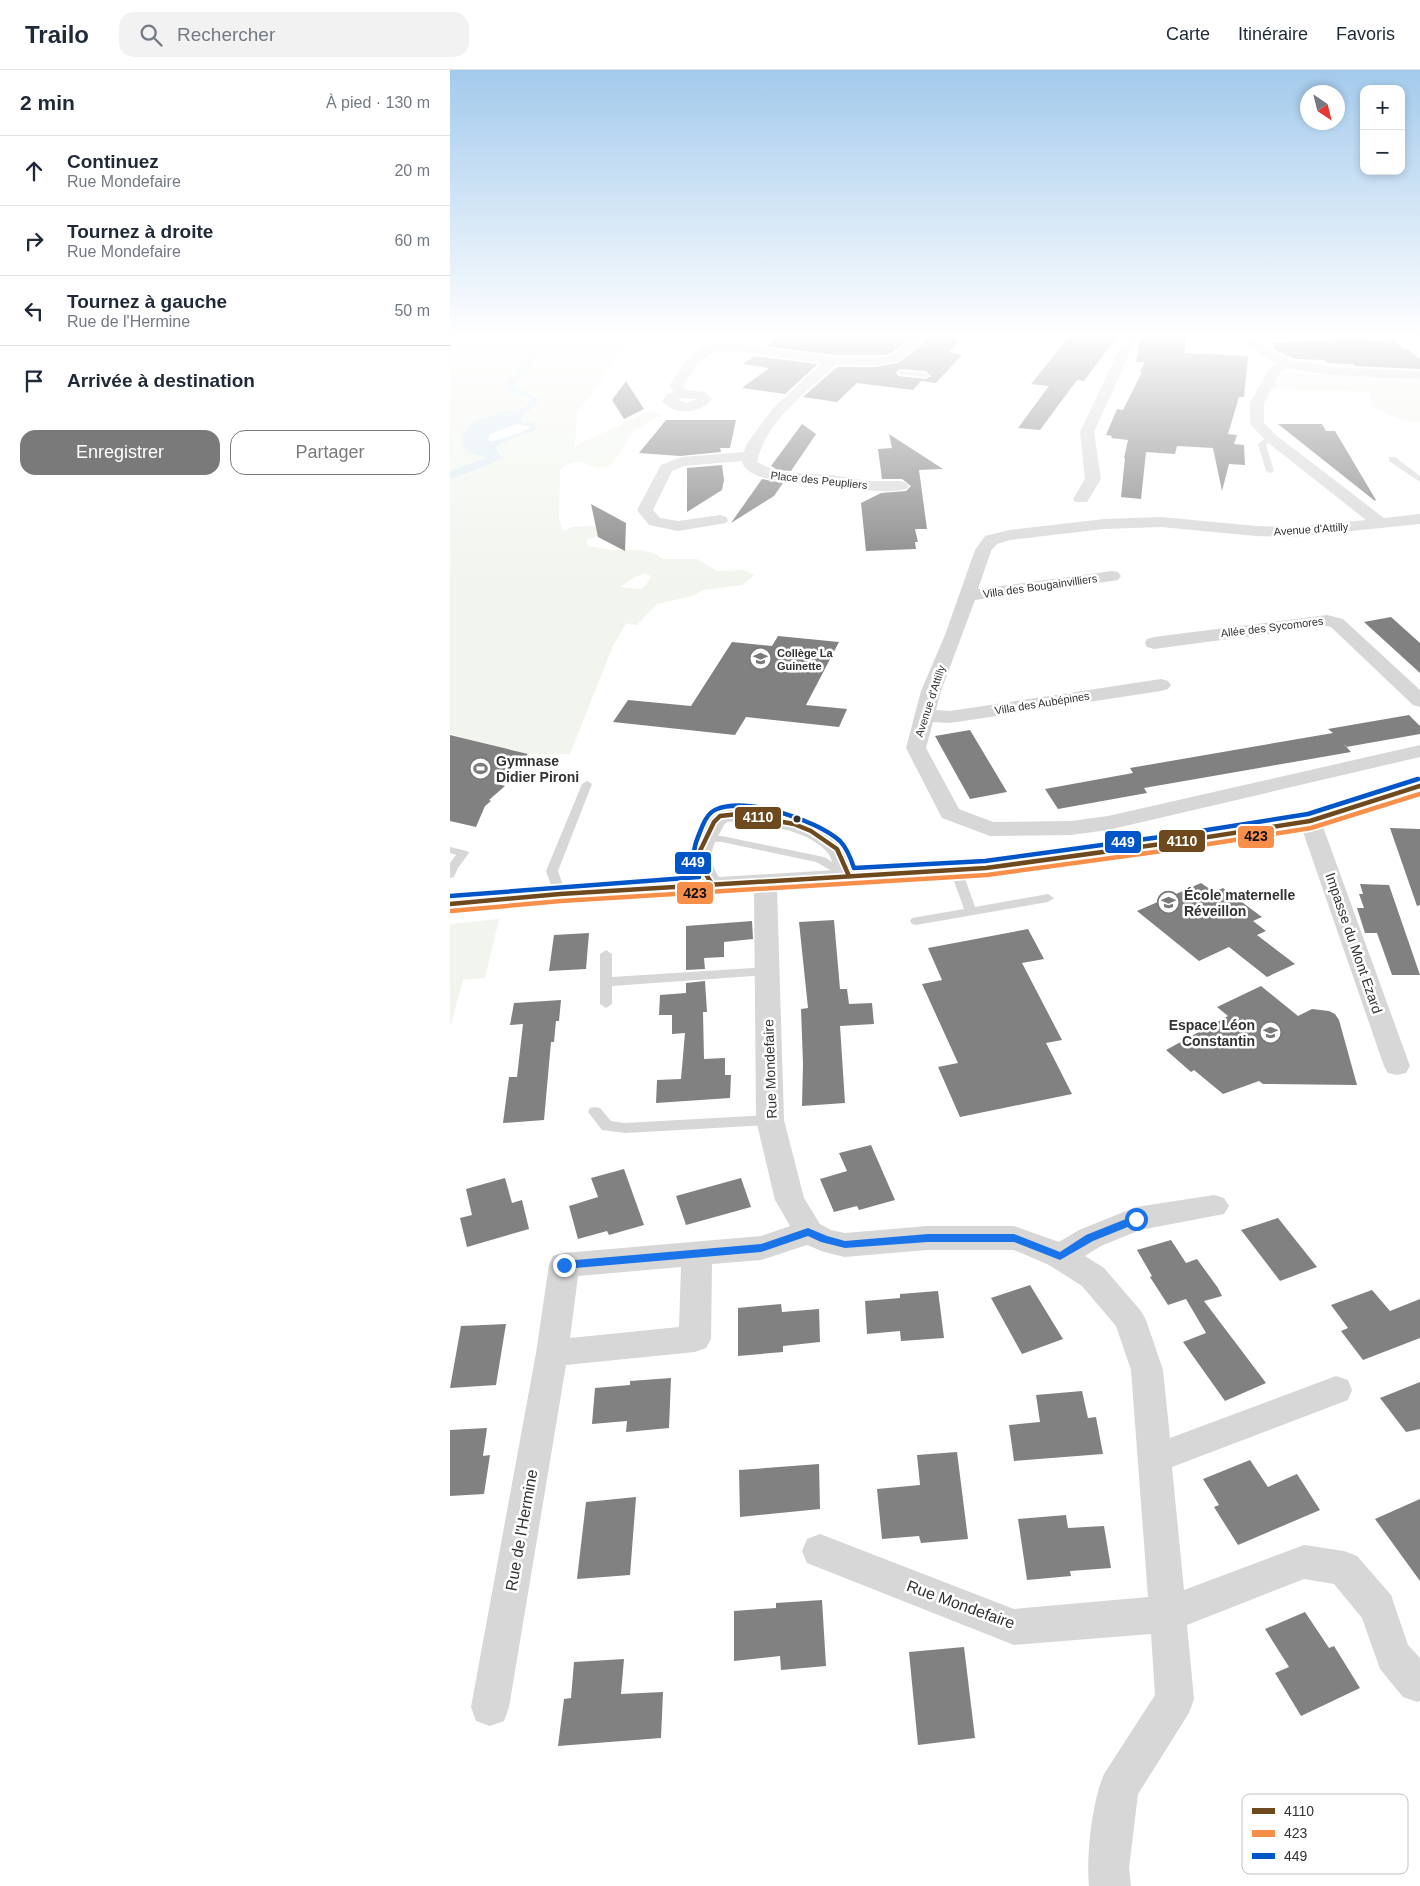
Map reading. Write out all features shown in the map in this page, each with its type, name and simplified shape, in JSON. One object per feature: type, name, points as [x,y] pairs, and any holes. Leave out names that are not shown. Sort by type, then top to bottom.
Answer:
[{"type":"street","points":[[720,520],[678,526],[654,522],[645,510],[666,468],[682,462],[750,456],[753,445],[770,422]]},
{"type":"street","points":[[1082,499],[1093,480],[1087,432],[1092,422]]},
{"type":"street","points":[[1258,422],[1272,438],[1381,523]]},
{"type":"street","name":"Place des Peupliers","points":[[750,456],[748,464],[759,472],[783,479],[812,478],[868,486],[901,486]]},
{"type":"street","name":"Avenue d'Attilly","points":[[1420,519],[1292,532],[1256,531],[1160,522],[1128,522],[1008,535],[991,540],[983,550],[924,715],[916,748],[950,813],[990,829],[1071,828],[1108,823],[1420,751]]},
{"type":"street","name":"Villa des Bougainvilliers","points":[[968,596],[1112,576]]},
{"type":"street","name":"Allée des Sycomores","points":[[1154,643],[1327,620],[1337,623],[1420,701]]},
{"type":"street","name":"Villa des Aubépines","points":[[924,715],[950,717],[1161,685]]},
{"type":"street","points":[[450,904],[560,894],[986,868],[1310,821],[1420,786]]},
{"type":"street","points":[[712,884],[700,865],[699,853],[714,822],[720,816],[738,814],[794,824],[811,832],[837,849],[849,876]]},
{"type":"street","name":"Impasse du Mont Ezard","points":[[1310,821],[1397,1066]]},
{"type":"street","name":"Rue Mondefaire","points":[[765,882],[770,1120],[790,1200],[808,1232]]},
{"type":"street","points":[[1060,1256],[1090,1238],[1136,1219],[1214,1206]]},
{"type":"street","points":[[808,1232],[824,1240],[845,1245],[928,1238],[1014,1238],[1060,1256],[1093,1277],[1130,1320],[1147,1370],[1176,1698],[1118,1788],[1108,1868],[1110,1886]]},
{"type":"street","name":"Rue de l'Hermine","points":[[490,1706],[552,1353],[564,1265],[761,1248],[808,1232]]},
{"type":"street","points":[[552,1353],[695,1339],[697,1254]]},
{"type":"street","points":[[1154,1459],[1336,1390]]},
{"type":"street","name":"Rue Mondefaire","points":[[820,1551],[1014,1627],[1168,1614],[1304,1562],[1344,1568],[1378,1608],[1393,1656],[1417,1683]]},
{"type":"lane","points":[[1270,470],[1262,444],[1272,438]]},
{"type":"lane","points":[[1392,459],[1420,480]]},
{"type":"lane","points":[[560,894],[552,871],[587,784]]},
{"type":"lane","points":[[705,838],[722,839],[820,859],[849,876]]},
{"type":"lane","points":[[450,850],[463,853],[452,868],[450,875]]},
{"type":"lane","points":[[956,870],[971,911]]},
{"type":"lane","points":[[916,921],[1048,898]]},
{"type":"lane","points":[[606,954],[606,1004]]},
{"type":"lane","points":[[606,982],[767,971]]},
{"type":"lane","points":[[595,1112],[607,1126],[625,1128],[770,1120]]},
{"type":"shaded area","points":[[450,422],[493,422],[478,427],[471,442],[481,450],[485,457],[450,471]]},
{"type":"shaded area","points":[[508,422],[535,423],[537,429],[499,444],[495,448],[503,457],[489,465],[450,479],[450,471],[485,458],[476,447],[522,432],[531,427]]},
{"type":"shaded area","points":[[526,422],[577,422],[575,446],[626,422],[650,422],[631,434],[612,464],[596,467],[573,462],[560,470],[559,518],[563,531],[573,527],[624,524],[628,525],[586,540],[589,546],[613,550],[641,550],[656,554],[663,559],[697,559],[717,571],[743,570],[755,575],[742,585],[703,590],[692,596],[657,604],[637,625],[628,624],[627,622],[613,646],[570,754],[528,754],[450,734],[450,479],[489,465],[503,457],[495,448],[505,441],[526,433],[535,423]],"holes":[[[645,573],[651,576],[646,585],[641,589],[620,587]]]},
{"type":"shaded area","points":[[499,919],[485,978],[463,980],[450,1027],[450,924]]},
{"type":"building","points":[[665,422],[736,422],[730,448],[720,448],[721,452],[680,456],[639,453]]},
{"type":"building","points":[[1023,422],[1046,422],[1040,430],[1018,428]]},
{"type":"building","points":[[1112,422],[1232,422],[1228,434],[1237,435],[1234,444],[1244,445],[1245,465],[1229,464],[1222,491],[1213,448],[1177,446],[1175,454],[1146,452],[1141,499],[1121,497],[1124,458],[1128,440],[1111,438],[1112,436],[1106,435]]},
{"type":"building","points":[[802,424],[816,434],[791,471],[778,470],[771,466]]},
{"type":"building","points":[[1278,424],[1322,424],[1326,431],[1335,431],[1376,500],[1375,501]]},
{"type":"building","points":[[889,434],[943,469],[919,470],[927,529],[915,529],[918,542],[915,542],[916,549],[866,551],[861,503],[881,493],[906,491],[911,486],[902,479],[882,479],[878,449],[892,448]]},
{"type":"building","points":[[722,465],[724,480],[722,490],[687,512],[687,468]]},
{"type":"building","points":[[762,479],[783,483],[774,496],[731,523]]},
{"type":"building","points":[[591,504],[626,523],[625,551],[598,537]]},
{"type":"building","points":[[1391,617],[1420,643],[1420,673],[1364,622]]},
{"type":"building","points":[[778,636],[839,642],[806,705],[847,709],[839,727],[746,717],[735,735],[613,722],[628,700],[691,706],[732,642],[772,646]]},
{"type":"building","points":[[1409,715],[1420,726],[1420,734],[1347,747],[1351,752],[1144,788],[1147,793],[1058,809],[1045,789],[1133,773],[1130,768],[1333,733],[1328,729]]},
{"type":"building","points":[[970,730],[1007,792],[970,799],[935,736]]},
{"type":"building","name":"Gymnase Didier Pironi","points":[[450,735],[528,754],[495,783],[505,786],[489,800],[491,801],[485,806],[476,827],[450,821]]},
{"type":"building","points":[[1390,828],[1420,829],[1420,905],[1417,906]]},
{"type":"building","points":[[1201,883],[1214,892],[1223,888],[1262,917],[1253,921],[1266,931],[1257,935],[1295,964],[1267,977],[1229,947],[1199,961],[1137,911]]},
{"type":"building","points":[[1360,884],[1389,885],[1420,975],[1392,975],[1377,933],[1365,933],[1357,908],[1364,908],[1359,894],[1363,894]]},
{"type":"building","points":[[834,920],[840,989],[847,989],[849,1004],[872,1003],[874,1024],[840,1026],[845,1103],[802,1106],[801,1009],[808,1008],[799,922]]},
{"type":"building","points":[[752,921],[753,939],[724,942],[724,957],[704,958],[705,969],[686,970],[686,926]]},
{"type":"building","points":[[1028,929],[1044,959],[1022,963],[1062,1040],[1046,1043],[1072,1094],[960,1117],[938,1067],[958,1063],[922,984],[942,980],[928,948]]},
{"type":"building","points":[[589,933],[586,969],[549,971],[554,935]]},
{"type":"building","points":[[705,981],[707,1012],[703,1012],[704,1059],[725,1058],[725,1075],[731,1075],[730,1098],[656,1103],[657,1080],[681,1079],[685,1033],[672,1034],[672,1015],[659,1015],[660,995],[686,993],[686,983]]},
{"type":"building","name":"Espace Léon Constantin","points":[[1261,986],[1298,1016],[1312,1009],[1329,1011],[1335,1014],[1339,1020],[1357,1085],[1263,1084],[1259,1081],[1223,1094],[1194,1070],[1191,1072],[1166,1050],[1228,1016],[1217,1007]]},
{"type":"building","points":[[561,1000],[554,1042],[551,1042],[544,1120],[503,1123],[509,1077],[517,1077],[523,1024],[510,1025],[514,1003]]},
{"type":"building","points":[[871,1145],[895,1200],[859,1210],[857,1206],[834,1212],[820,1179],[847,1171],[839,1153]]},
{"type":"building","points":[[624,1169],[644,1225],[609,1235],[607,1231],[578,1239],[569,1206],[598,1197],[591,1178]]},
{"type":"building","points":[[505,1178],[512,1203],[522,1200],[529,1229],[467,1247],[460,1218],[472,1215],[466,1189]]},
{"type":"building","points":[[741,1178],[751,1207],[686,1225],[676,1196]]},
{"type":"building","points":[[1278,1218],[1317,1267],[1280,1281],[1241,1230]]},
{"type":"building","points":[[1171,1240],[1186,1263],[1197,1259],[1218,1288],[1222,1296],[1204,1301],[1266,1383],[1225,1401],[1183,1342],[1206,1333],[1186,1299],[1168,1305],[1150,1277],[1152,1276],[1137,1250]]},
{"type":"building","points":[[1030,1285],[1063,1339],[1022,1354],[991,1298]]},
{"type":"building","points":[[1372,1290],[1390,1311],[1420,1299],[1420,1338],[1363,1360],[1341,1331],[1348,1328],[1331,1305]]},
{"type":"building","points":[[938,1291],[944,1338],[901,1341],[900,1331],[867,1334],[865,1301],[900,1298],[900,1294]]},
{"type":"building","points":[[781,1304],[782,1312],[819,1309],[820,1342],[783,1346],[783,1352],[738,1356],[738,1308]]},
{"type":"building","points":[[506,1324],[496,1385],[450,1388],[461,1326]]},
{"type":"building","points":[[671,1378],[669,1428],[626,1432],[627,1421],[592,1424],[595,1388],[630,1385],[630,1381]]},
{"type":"building","points":[[1420,1382],[1420,1429],[1406,1432],[1380,1398]]},
{"type":"building","points":[[1082,1391],[1088,1418],[1096,1417],[1103,1454],[1014,1461],[1009,1425],[1040,1422],[1036,1395]]},
{"type":"building","points":[[487,1428],[483,1456],[490,1455],[484,1494],[450,1496],[450,1430]]},
{"type":"building","points":[[957,1452],[968,1539],[921,1543],[919,1536],[882,1539],[877,1489],[920,1485],[917,1455]]},
{"type":"building","points":[[1250,1460],[1268,1487],[1297,1474],[1320,1510],[1238,1545],[1214,1507],[1219,1505],[1203,1479]]},
{"type":"building","points":[[819,1464],[820,1509],[740,1517],[739,1470]]},
{"type":"building","points":[[636,1497],[630,1575],[577,1579],[586,1502]]},
{"type":"building","points":[[1420,1499],[1420,1581],[1375,1519]]},
{"type":"building","points":[[1066,1515],[1068,1528],[1104,1526],[1111,1568],[1070,1571],[1071,1576],[1027,1580],[1018,1519]]},
{"type":"building","points":[[822,1600],[826,1666],[781,1670],[780,1656],[734,1661],[734,1611],[776,1608],[776,1603]]},
{"type":"building","points":[[1305,1612],[1329,1648],[1334,1646],[1360,1688],[1301,1716],[1275,1673],[1289,1667],[1265,1629]]},
{"type":"building","points":[[964,1647],[975,1738],[918,1745],[909,1652]]},
{"type":"building","points":[[624,1659],[621,1694],[663,1692],[661,1738],[558,1746],[564,1699],[571,1698],[574,1662]]},
{"type":"waterway","points":[[485,449],[475,444],[475,437],[480,429],[500,422]]},
{"type":"transit line","name":"449","points":[[450,896],[699,877],[694,867],[693,857],[694,848],[701,830],[713,811],[729,806],[763,809],[781,813],[816,826],[840,841],[847,850],[854,868],[985,861],[1175,835],[1308,814],[1418,779]]},
{"type":"transit line","name":"4110","points":[[450,904],[560,894],[986,868],[1176,842],[1310,821],[1420,786]]},
{"type":"transit line","name":"423","points":[[451,911],[561,901],[987,875],[1177,849],[1311,828],[1420,794]]},
{"type":"transit line","name":"4110","points":[[712,884],[700,865],[699,853],[714,822],[720,816],[738,814],[794,824],[811,831],[837,849],[849,876]]},
{"type":"place","name":"Collège La Guinette","points":[[761,659]]},
{"type":"place","name":"Gymnase Didier Pironi","points":[[480,769]]},
{"type":"place","name":"École maternelle Réveillon","points":[[1168,903]]},
{"type":"place","name":"Espace Léon Constantin","points":[[1271,1033]]},
{"type":"route","points":[[564,1265],[761,1248],[808,1232],[824,1240],[845,1245],[928,1238],[1014,1238],[1060,1256],[1090,1238],[1136,1219]]}]
